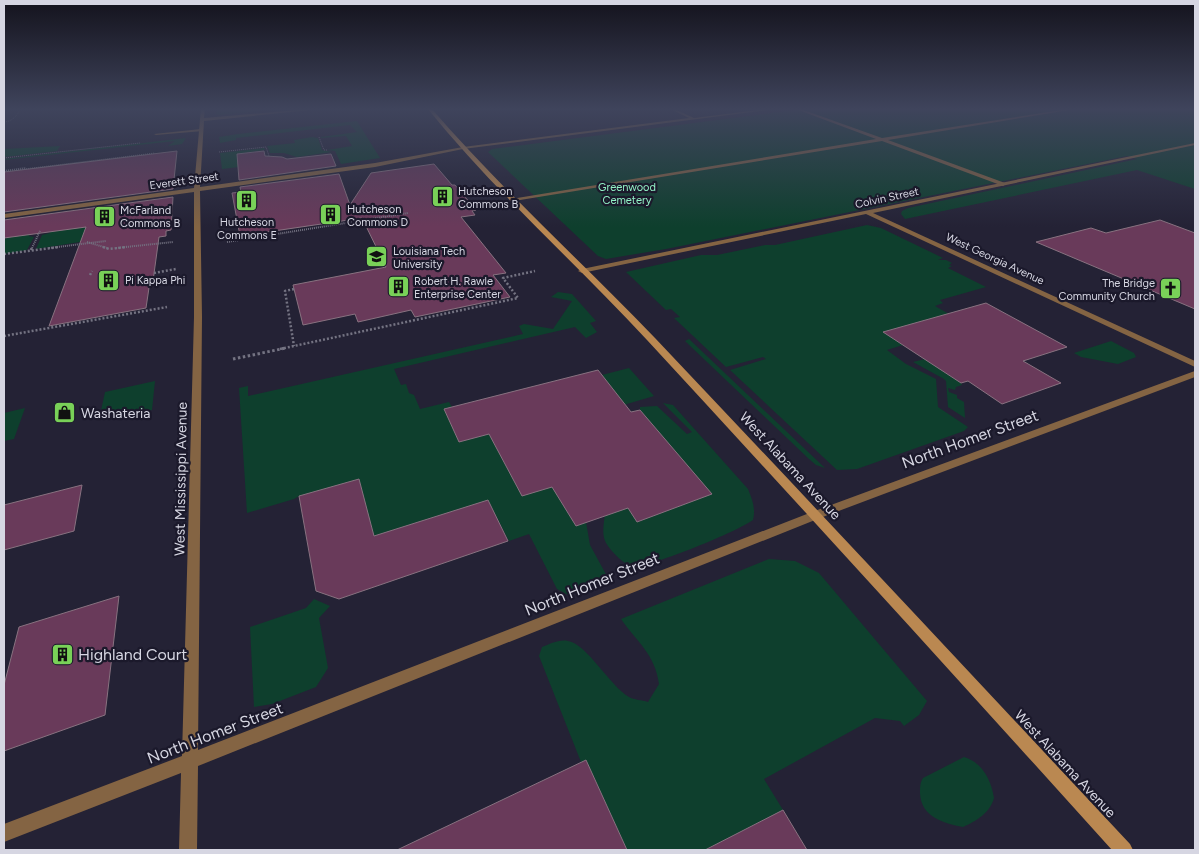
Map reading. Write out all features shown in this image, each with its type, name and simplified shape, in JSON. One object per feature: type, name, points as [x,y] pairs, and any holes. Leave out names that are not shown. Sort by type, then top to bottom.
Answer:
[{"type":"main road","name":"West Alabama Avenue","points":[[463,148],[644,332],[816,515],[1124,850]]},
{"type":"street","name":"West Mississippi Avenue","points":[[188,850],[200,148]]},
{"type":"street","name":"Everett Street","points":[[4,216],[392,162],[463,148]]},
{"type":"street","points":[[514,199],[829,148]]},
{"type":"street","points":[[907,148],[1004,184]]},
{"type":"street","name":"Colvin Street","points":[[582,271],[1177,148]]},
{"type":"street","name":"West Georgia Avenue","points":[[867,212],[1195,364]]},
{"type":"street","name":"North Homer Street","points":[[4,833],[190,762],[816,515],[1195,374]]},
{"type":"path","points":[[4,158],[96,148]]},
{"type":"path","points":[[219,152],[258,148]]},
{"type":"path","points":[[266,148],[269,156]]},
{"type":"path","points":[[4,171],[156,153]]},
{"type":"path","points":[[227,242],[408,213]]},
{"type":"path","points":[[31,250],[43,225]]},
{"type":"path","points":[[4,254],[86,242],[106,241]]},
{"type":"path","points":[[86,242],[109,249],[173,241]]},
{"type":"path","points":[[154,273],[182,268]]},
{"type":"path","points":[[90,275],[92,271]]},
{"type":"path","points":[[233,359],[518,298],[503,278],[535,271]]},
{"type":"path","points":[[294,289],[285,291],[294,346]]},
{"type":"path","points":[[4,336],[167,306]]},
{"type":"green space","points":[[59,148],[57,151],[4,157],[4,149]]},
{"type":"green space","points":[[101,148],[113,148],[4,160]]},
{"type":"green space","points":[[264,148],[265,150],[237,154],[239,167],[222,169],[220,153]]},
{"type":"green space","points":[[268,148],[321,148],[322,150],[332,152],[297,157],[284,153],[270,153]]},
{"type":"green space","points":[[340,148],[374,148],[380,158],[341,164],[335,151],[327,150]]},
{"type":"green space","name":"Greenwood Cemetery","points":[[1195,148],[1195,189],[1137,170],[905,219],[901,214],[902,211],[908,208],[1137,159],[1127,156],[666,249],[606,259],[598,256],[488,152],[492,149]]},
{"type":"green space","points":[[107,223],[86,241],[36,249],[42,235],[50,233],[51,229]]},
{"type":"green space","points":[[867,225],[881,228],[943,258],[938,260],[946,260],[952,263],[949,265],[952,266],[948,268],[986,287],[940,300],[943,303],[935,306],[949,314],[903,345],[887,350],[906,364],[936,379],[938,407],[968,427],[964,431],[857,469],[837,470],[730,370],[766,359],[763,357],[726,367],[674,318],[680,317],[671,309],[666,310],[626,272],[701,255],[717,255],[765,245],[775,245]]},
{"type":"green space","points":[[30,232],[29,236],[34,237],[27,250],[4,254],[4,239]]},
{"type":"green space","points":[[558,292],[572,294],[596,321],[590,323],[597,332],[586,338],[575,327],[394,369],[401,385],[406,384],[409,393],[414,395],[420,409],[449,402],[452,407],[444,409],[459,442],[620,399],[602,375],[629,368],[654,396],[535,431],[493,441],[522,496],[671,447],[640,410],[640,407],[657,406],[687,434],[692,432],[663,403],[673,405],[748,489],[754,508],[753,520],[730,532],[673,556],[656,562],[632,566],[618,557],[604,539],[605,506],[622,500],[638,522],[711,494],[558,497],[576,526],[586,522],[590,545],[608,578],[568,595],[557,589],[529,534],[509,541],[488,500],[374,536],[299,496],[247,513],[239,388],[248,386],[248,396],[523,334],[519,326],[524,324],[553,329],[572,301],[551,297]]},
{"type":"green space","points":[[689,339],[825,468],[816,465],[809,459],[685,341]]},
{"type":"green space","points":[[1111,341],[1134,353],[1136,357],[1118,364],[1081,357],[1074,353]]},
{"type":"green space","points":[[925,359],[961,383],[962,385],[956,387],[955,390],[948,388],[949,392],[957,395],[957,398],[964,402],[965,418],[948,407],[946,381],[913,362]]},
{"type":"green space","points":[[155,381],[152,410],[99,420],[105,392]]},
{"type":"green space","points":[[25,408],[14,439],[4,441],[4,413]]},
{"type":"green space","points":[[769,559],[795,561],[819,573],[927,701],[919,715],[904,726],[900,721],[875,718],[764,779],[783,810],[705,850],[627,850],[586,760],[581,762],[539,656],[542,647],[561,641],[575,644],[583,649],[621,691],[631,698],[648,702],[659,684],[654,664],[621,619]]},
{"type":"green space","points":[[314,599],[330,606],[319,618],[328,668],[316,687],[272,704],[254,707],[250,627],[306,608]]},
{"type":"green space","points":[[964,757],[976,763],[985,773],[991,785],[994,798],[986,812],[963,827],[934,818],[924,808],[920,791],[923,778]]},
{"type":"building","points":[[177,151],[173,189],[4,212],[4,172]]},
{"type":"building","points":[[264,151],[265,156],[287,159],[331,154],[336,166],[239,180],[237,154]]},
{"type":"building","points":[[434,164],[476,210],[472,211],[475,215],[461,217],[506,273],[493,275],[510,297],[415,317],[411,310],[358,322],[355,314],[303,325],[293,285],[386,267],[362,218],[240,236],[232,193],[241,192],[240,187],[339,174],[350,205],[371,173]]},
{"type":"building","points":[[173,197],[171,230],[166,231],[166,236],[159,237],[153,281],[150,281],[146,308],[49,326],[86,227],[4,238],[4,220]]},
{"type":"building","name":"The Bridge Community Church","points":[[1160,220],[1195,233],[1195,309],[1036,242],[1091,228],[1106,233]]},
{"type":"building","points":[[986,303],[1067,347],[1023,361],[1061,383],[1002,404],[968,381],[961,383],[883,332]]},
{"type":"building","points":[[598,370],[631,412],[640,410],[712,494],[637,522],[628,508],[576,526],[552,487],[522,496],[489,434],[459,442],[444,409]]},
{"type":"building","points":[[359,479],[374,536],[488,500],[508,541],[339,599],[316,591],[299,496]]},
{"type":"building","points":[[82,485],[74,531],[4,550],[4,505]]},
{"type":"building","name":"Highland Court","points":[[119,596],[105,715],[4,751],[4,685],[19,627]]},
{"type":"building","points":[[586,760],[627,850],[397,850]]},
{"type":"building","points":[[783,810],[807,850],[705,850]]},
{"type":"place","name":"Hutcheson Commons B","points":[[442,197]]},
{"type":"place","name":"Hutcheson Commons E","points":[[247,201]]},
{"type":"place","name":"Hutcheson Commons D","points":[[331,215]]},
{"type":"place","name":"McFarland Commons B","points":[[104,216]]},
{"type":"place","name":"Louisiana Tech University","points":[[377,257]]},
{"type":"place","name":"Pi Kappa Phi","points":[[109,280]]},
{"type":"place","name":"Robert H. Rawle Enterprise Center","points":[[398,287]]},
{"type":"place","name":"The Bridge Community Church","points":[[1171,289]]},
{"type":"place","name":"Washateria","points":[[65,413]]},
{"type":"place","name":"Highland Court","points":[[62,654]]}]
